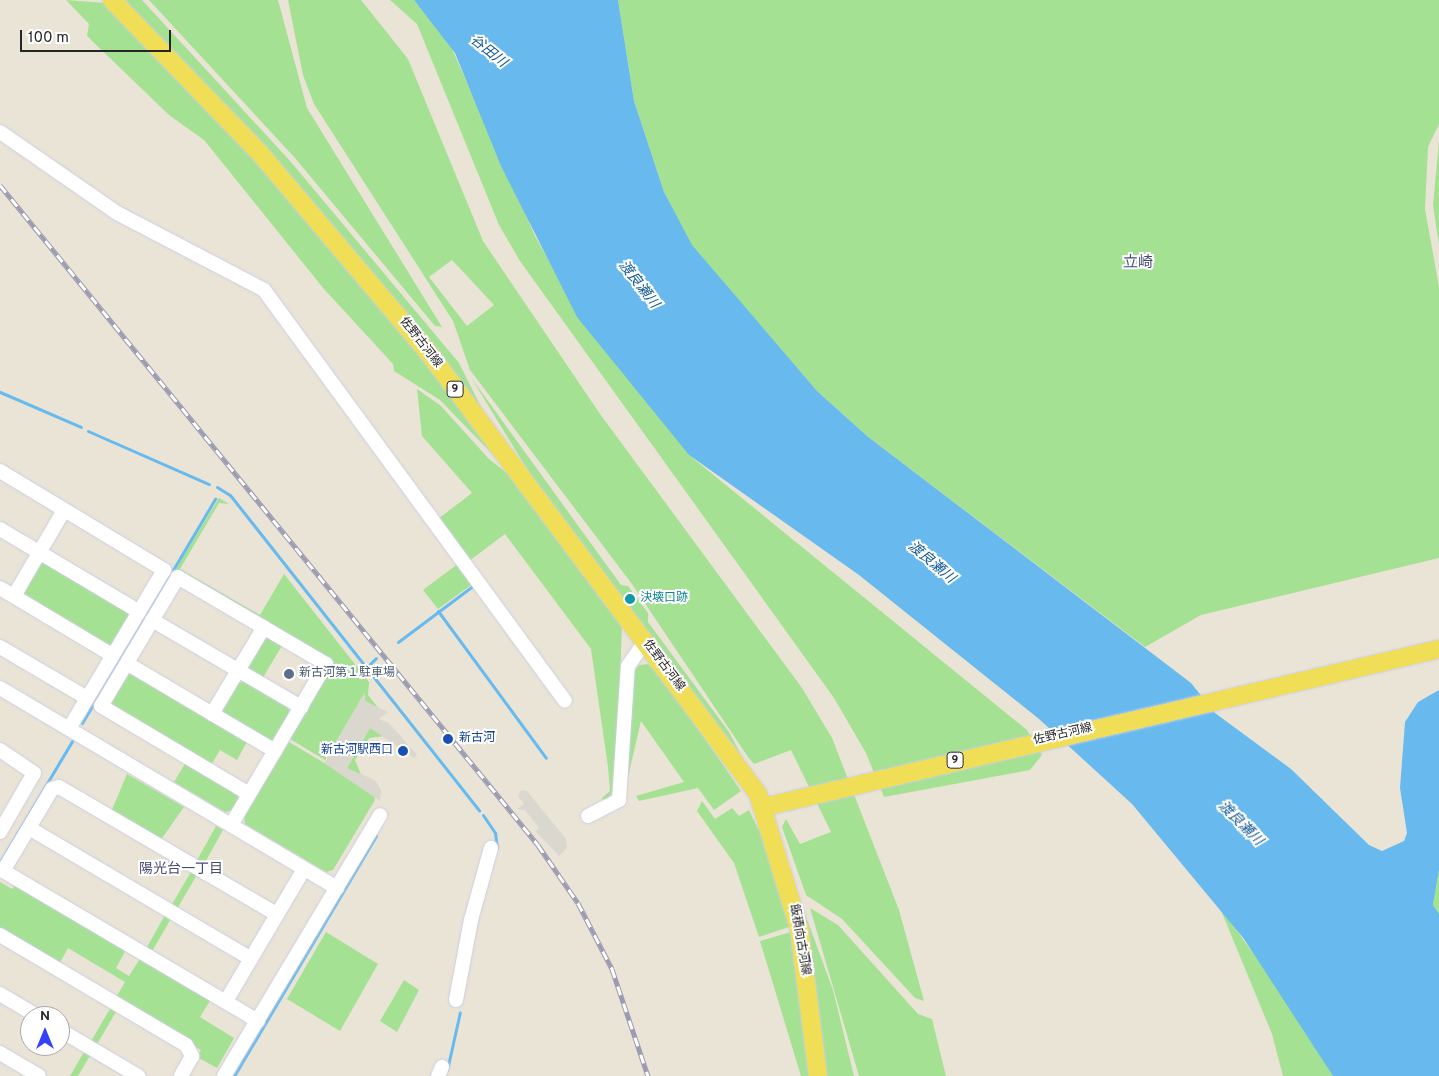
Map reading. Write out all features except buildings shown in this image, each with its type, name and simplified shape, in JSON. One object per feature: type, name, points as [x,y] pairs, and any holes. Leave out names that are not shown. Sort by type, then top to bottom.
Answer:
[{"type":"main road","name":"佐野古河線","points":[[119,4],[259,152],[398,315],[645,642],[772,804],[1439,649]]},
{"type":"main road","name":"飯積向古河線","points":[[772,804],[799,928],[818,1076]]},
{"type":"street","points":[[0,132],[117,213],[264,290],[565,701]]},
{"type":"street","points":[[0,471],[164,570],[69,729]]},
{"type":"street","points":[[14,596],[64,510]]},
{"type":"street","points":[[0,529],[138,612]]},
{"type":"street","points":[[231,825],[326,664],[178,577],[128,664],[101,706],[249,794]]},
{"type":"street","points":[[0,588],[112,655]]},
{"type":"street","points":[[152,620],[301,707]]},
{"type":"street","points":[[212,714],[264,627]]},
{"type":"street","points":[[588,816],[619,800],[628,666],[645,642]]},
{"type":"street","points":[[0,647],[87,698]]},
{"type":"street","points":[[128,664],[275,751]]},
{"type":"street","points":[[0,688],[337,888]]},
{"type":"street","points":[[0,750],[34,773],[5,813],[0,832]]},
{"type":"street","points":[[258,1021],[3,871],[52,789],[59,787],[276,914]]},
{"type":"street","points":[[224,1076],[380,814]]},
{"type":"street","points":[[29,828],[250,958]]},
{"type":"street","points":[[456,1000],[491,848]]},
{"type":"street","points":[[226,1001],[304,869]]},
{"type":"street","points":[[0,935],[186,1045],[192,1056],[182,1076]]},
{"type":"street","points":[[0,994],[20,1006]]},
{"type":"street","points":[[70,1036],[138,1076]]},
{"type":"street","points":[[0,1053],[40,1076]]},
{"type":"green space","points":[[66,0],[106,3],[224,123],[409,338],[500,462],[440,400],[394,371],[393,364],[324,289],[204,140],[169,115],[87,36],[89,24]]},
{"type":"green space","points":[[125,0],[142,0],[291,162],[459,363],[484,413]]},
{"type":"green space","points":[[149,0],[278,0],[307,108],[442,327],[435,326],[295,158]]},
{"type":"green space","points":[[288,0],[361,0],[408,59],[483,241],[600,414],[802,688],[832,738],[899,910],[924,1001],[915,998],[842,919],[806,895],[782,827],[786,819],[800,844],[831,832],[791,750],[754,764],[748,757],[632,584],[470,370],[453,321],[314,104],[303,75]],"holes":[[[452,260],[494,305],[467,326],[429,277]]]},
{"type":"green space","points":[[390,0],[414,0],[449,42],[535,236],[564,288],[689,455],[1027,730],[1042,755],[1030,770],[884,797],[866,753],[834,698],[520,261],[499,225],[417,24]]},
{"type":"green space","points":[[618,0],[1439,0],[1439,124],[1428,147],[1425,209],[1439,287],[1439,558],[1201,615],[1145,647],[867,436],[817,391],[691,245],[664,192],[634,101]]},
{"type":"green space","points":[[1439,141],[1439,245],[1433,205]]},
{"type":"green space","points":[[472,379],[621,585],[628,586],[648,613],[648,622],[729,732],[742,757],[535,482]]},
{"type":"green space","points":[[417,389],[441,406],[489,459],[515,479],[622,625],[616,789],[606,800],[601,799],[610,791],[608,767],[591,649],[505,534],[469,561],[438,519],[472,493],[422,436]]},
{"type":"green space","points":[[219,498],[229,504],[219,503],[180,569],[260,615],[284,574],[369,682],[368,695],[380,710],[365,701],[365,693],[325,760],[290,739],[334,664],[175,570]]},
{"type":"green space","points":[[44,562],[127,610],[129,618],[114,644],[107,646],[24,597],[22,590],[37,564]]},
{"type":"green space","points":[[459,563],[474,583],[438,609],[423,590]]},
{"type":"green space","points":[[269,636],[283,644],[262,679],[250,672],[247,664],[263,637]]},
{"type":"green space","points":[[648,664],[665,680],[741,791],[714,810],[698,788],[639,801],[636,796],[684,782],[641,721],[628,777],[632,675],[639,665]]},
{"type":"green space","points":[[135,673],[248,740],[237,760],[220,750],[210,767],[112,709],[110,700],[124,676]]},
{"type":"green space","points":[[247,681],[287,705],[290,713],[274,740],[267,741],[224,716],[222,708],[236,683]]},
{"type":"green space","points":[[370,728],[385,736],[369,738],[355,760],[362,777],[347,768]]},
{"type":"green space","points":[[289,742],[373,792],[375,800],[333,870],[326,872],[245,824],[244,817]]},
{"type":"green space","points":[[186,762],[236,792],[239,799],[233,810],[225,812],[174,782]]},
{"type":"green space","points":[[127,774],[184,807],[160,841],[111,812]]},
{"type":"green space","points":[[702,801],[715,819],[732,808],[739,816],[749,810],[758,829],[762,827],[792,926],[759,937],[734,863],[697,811]]},
{"type":"green space","points":[[216,826],[223,830],[203,866],[196,862]]},
{"type":"green space","points":[[192,870],[198,873],[177,909],[171,906]]},
{"type":"green space","points":[[1439,870],[1439,914],[1433,905]]},
{"type":"green space","points":[[0,882],[12,889],[16,883],[127,948],[116,968],[129,976],[141,957],[211,999],[200,1017],[234,1038],[217,1068],[197,1057],[201,1050],[115,999],[125,982],[68,948],[58,966],[0,931]]},
{"type":"green space","points":[[801,903],[833,990],[854,1076],[823,1076]]},
{"type":"green space","points":[[810,908],[838,925],[918,1014],[932,1019],[946,1076],[859,1076]]},
{"type":"green space","points":[[1220,908],[1278,987],[1333,1076],[1283,1076],[1272,1034]]},
{"type":"green space","points":[[166,913],[172,917],[151,953],[146,949]]},
{"type":"green space","points":[[794,931],[812,1076],[801,1076],[760,941]]},
{"type":"green space","points":[[326,932],[378,964],[340,1031],[287,999]]},
{"type":"green space","points":[[404,980],[419,990],[397,1032],[380,1021]]},
{"type":"green space","points":[[111,1007],[117,1010],[96,1046],[90,1043]]},
{"type":"green space","points":[[85,1050],[91,1054],[78,1076],[70,1076]]},
{"type":"shaded area","points":[[365,692],[365,701],[388,712],[379,719],[389,723],[417,755],[414,758],[370,728],[347,768],[375,780],[381,790],[380,801],[324,763]]},
{"type":"shaded area","points":[[521,790],[527,791],[566,839],[567,848],[559,856],[535,831],[539,828],[525,810],[517,809],[524,804],[518,796]]},
{"type":"water","points":[[414,0],[618,0],[634,101],[664,192],[692,245],[817,391],[867,436],[1191,683],[1215,713],[1291,769],[1369,845],[1382,851],[1404,841],[1407,833],[1400,788],[1405,722],[1418,702],[1439,690],[1439,870],[1433,905],[1439,914],[1439,1076],[1333,1076],[1244,939],[1132,804],[1039,719],[859,575],[689,455],[577,317],[501,166],[455,53]]},
{"type":"waterway","points":[[0,392],[81,427]]},
{"type":"waterway","points":[[88,431],[209,484]]},
{"type":"waterway","points":[[217,487],[230,495],[479,810]]},
{"type":"waterway","points":[[82,723],[215,499]]},
{"type":"waterway","points":[[398,642],[474,585]]},
{"type":"waterway","points":[[438,611],[546,758]]},
{"type":"waterway","points":[[366,668],[376,658]]},
{"type":"waterway","points":[[0,862],[72,741]]},
{"type":"waterway","points":[[483,815],[495,833],[497,848]]},
{"type":"waterway","points":[[234,1076],[376,836]]},
{"type":"waterway","points":[[447,1070],[460,1012]]},
{"type":"railway","points":[[0,185],[538,845],[578,903],[612,969],[648,1076]]},
{"type":"place","name":"決壊口跡","points":[[630,599]]},
{"type":"place","name":"新古河第１駐車場","points":[[289,674]]},
{"type":"place","name":"新古河","points":[[448,739]]},
{"type":"place","name":"新古河駅西口","points":[[403,751]]},
{"type":"district","name":"立崎","points":[[1138,264]]},
{"type":"district","name":"陽光台一丁目","points":[[181,870]]},
{"type":"water label","name":"谷田川","points":[[488,52]]},
{"type":"water label","name":"渡良瀬川","points":[[638,285]]},
{"type":"water label","name":"渡良瀬川","points":[[931,563]]},
{"type":"water label","name":"渡良瀬川","points":[[1240,824]]}]
